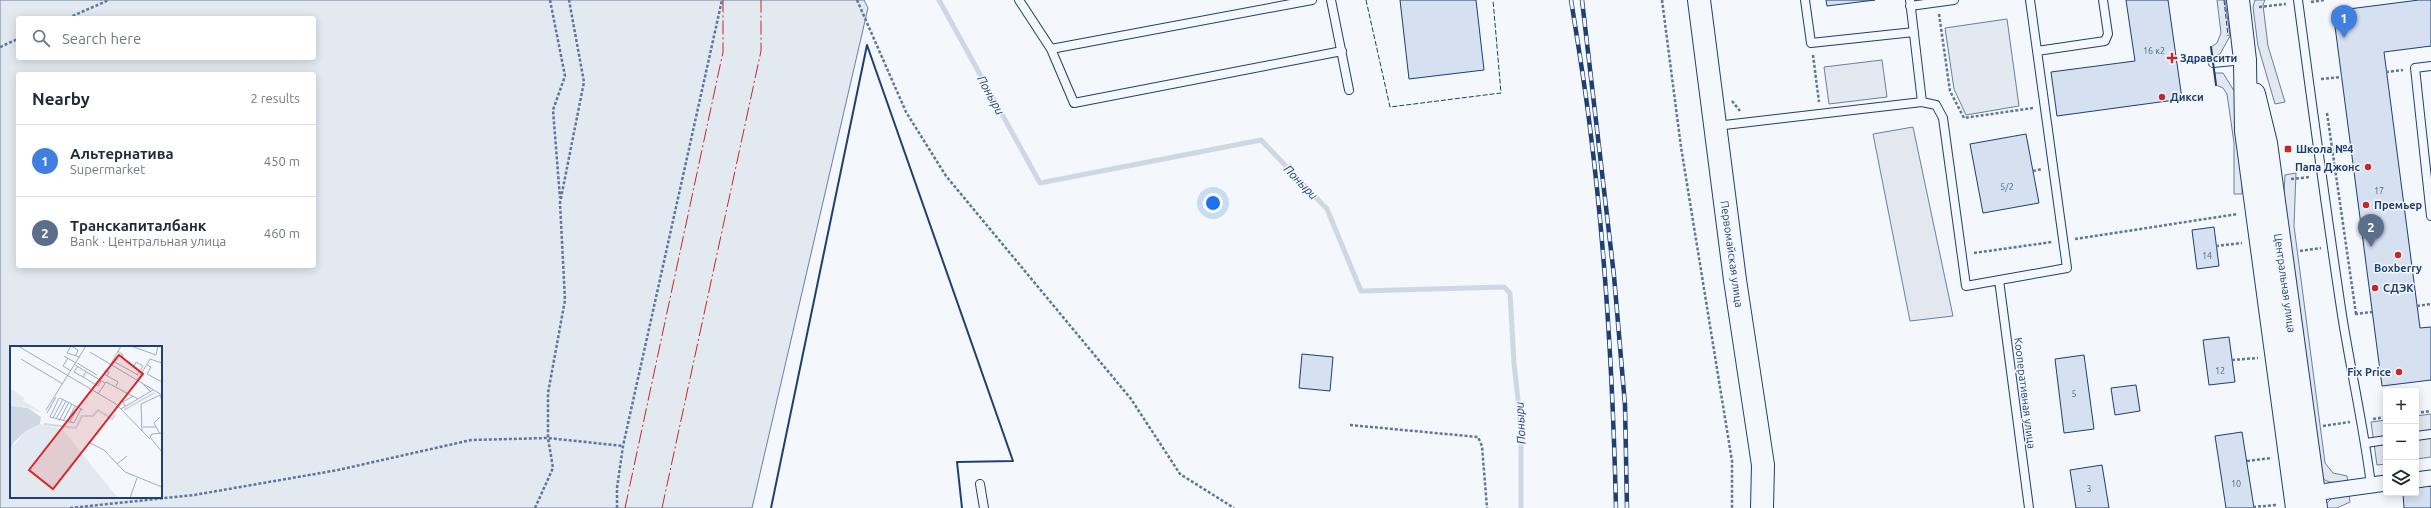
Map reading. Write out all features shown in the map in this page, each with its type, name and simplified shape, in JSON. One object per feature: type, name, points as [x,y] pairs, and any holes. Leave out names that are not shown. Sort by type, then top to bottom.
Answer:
[{"type":"main road","name":"Первомайская улица","points":[[1699,0],[1735,280],[1763,465],[1762,508]]},
{"type":"main road","name":"Центральная улица","points":[[2238,0],[2245,60],[2246,131],[2291,506]]},
{"type":"main road","name":"Центральная улица","points":[[2245,60],[2266,143],[2315,501]]},
{"type":"street","points":[[2419,480],[2431,478]]},
{"type":"street","points":[[2315,501],[2371,485],[2383,483]]},
{"type":"lane","points":[[1019,0],[1051,49],[1074,104],[1342,51]]},
{"type":"lane","points":[[1051,49],[1312,0]]},
{"type":"lane","points":[[1332,0],[1350,90]]},
{"type":"lane","points":[[1805,0],[1811,43],[1914,32]]},
{"type":"lane","points":[[1922,102],[1910,3],[1954,0]]},
{"type":"lane","points":[[1716,126],[1922,102],[1936,105],[1943,118],[1966,286],[2067,268],[2030,0]]},
{"type":"lane","points":[[2037,51],[2105,40],[2108,34],[2103,0]]},
{"type":"lane","points":[[2298,0],[2343,315],[2360,421],[2366,443],[2371,485]]},
{"type":"lane","points":[[2213,64],[2245,60]]},
{"type":"lane","points":[[2431,66],[2415,68],[2431,216]]},
{"type":"lane","name":"Кооперативная улица","points":[[1999,280],[2028,508]]},
{"type":"lane","points":[[2419,436],[2431,434]]},
{"type":"lane","points":[[2366,443],[2383,440]]},
{"type":"lane","points":[[980,484],[984,508]]},
{"type":"path","points":[[73,16],[109,0]]},
{"type":"path","points":[[535,508],[553,468],[548,438],[548,393],[565,300],[560,203],[552,110],[565,76],[550,0]]},
{"type":"path","points":[[560,203],[584,82],[569,0]]},
{"type":"path","points":[[617,508],[623,446],[722,0]]},
{"type":"path","points":[[857,0],[906,112],[946,176],[1131,399],[1180,474],[1234,508]]},
{"type":"path","points":[[1662,0],[1681,147],[1732,461],[1732,508]]},
{"type":"path","points":[[1938,2],[1950,91],[1964,118],[2044,106]]},
{"type":"path","points":[[0,47],[16,41]]},
{"type":"path","points":[[1811,43],[1821,114]]},
{"type":"path","points":[[2386,72],[2415,68]]},
{"type":"path","points":[[2310,80],[2342,77]]},
{"type":"path","points":[[2322,79],[2324,87]]},
{"type":"path","points":[[2327,110],[2356,314]]},
{"type":"path","points":[[1961,255],[2240,214]]},
{"type":"path","points":[[2216,246],[2244,243]]},
{"type":"path","points":[[2417,306],[2431,304]]},
{"type":"path","points":[[2343,315],[2372,312]]},
{"type":"path","points":[[2232,360],[2265,357]]},
{"type":"path","points":[[2419,414],[2431,412]]},
{"type":"path","points":[[1350,425],[1478,437],[1482,446],[1487,508]]},
{"type":"path","points":[[70,508],[194,495],[338,470],[471,440],[548,438],[623,446]]},
{"type":"path","points":[[2247,462],[2279,458]]},
{"type":"path","points":[[2253,507],[2291,506]]},
{"type":"shaded area","points":[[0,0],[864,0],[868,8],[752,508],[0,508]]},
{"type":"shaded area","points":[[2217,0],[2225,0],[2230,36],[2220,54],[2212,57],[2211,47],[2217,43],[2221,33]]},
{"type":"shaded area","points":[[2255,0],[2265,0],[2263,5],[2268,46],[2285,102],[2275,104],[2258,46],[2253,7]]},
{"type":"shaded area","points":[[2007,19],[2019,106],[1966,115],[1954,89],[1945,28]]},
{"type":"shaded area","points":[[1882,60],[1887,97],[1829,104],[1824,67]]},
{"type":"shaded area","points":[[2215,73],[2223,73],[2236,94],[2243,144],[2242,194],[2234,194],[2234,143],[2227,94],[2223,88],[2216,85]]},
{"type":"shaded area","points":[[1913,127],[1953,316],[1910,321],[1873,134]]},
{"type":"shaded area","points":[[2296,173],[2294,226],[2325,463],[2333,473],[2347,476],[2348,483],[2329,482],[2321,478],[2282,224],[2285,175]]},
{"type":"shaded area","points":[[2431,414],[2431,457],[2419,459],[2419,416]]},
{"type":"shaded area","points":[[2383,420],[2383,464],[2377,465],[2371,422]]},
{"type":"shaded area","points":[[2349,494],[2350,502],[2337,508],[2322,508],[2332,498]]},
{"type":"building","points":[[1400,0],[1476,0],[1484,70],[1409,79]]},
{"type":"building","points":[[1826,0],[1875,0],[1827,6]]},
{"type":"building","points":[[2126,0],[2168,0],[2182,99],[2057,116],[2051,72],[2135,61]]},
{"type":"building","points":[[2419,0],[2431,0],[2431,46],[2384,52],[2420,328],[2431,327],[2431,380],[2382,386],[2333,11]]},
{"type":"building","points":[[2026,134],[2039,203],[1983,213],[1970,144]]},
{"type":"building","points":[[2214,227],[2219,266],[2197,269],[2192,230]]},
{"type":"building","points":[[2229,337],[2235,382],[2209,385],[2203,340]]},
{"type":"building","points":[[1302,354],[1333,357],[1330,391],[1299,388]]},
{"type":"building","points":[[2084,355],[2094,429],[2064,433],[2055,359]]},
{"type":"building","points":[[2136,385],[2140,411],[2115,415],[2111,388]]},
{"type":"building","points":[[2242,432],[2254,508],[2226,508],[2215,436]]},
{"type":"building","points":[[2102,465],[2109,508],[2076,508],[2070,470]]},
{"type":"building","points":[[2431,486],[2431,508],[2404,508],[2403,496],[2419,496],[2419,487]]},
{"type":"waterway","name":"Поныри","points":[[939,0],[1040,183],[1261,140],[1327,209],[1361,291],[1504,287],[1510,293],[1514,363],[1521,428],[1521,508]]},
{"type":"railway","points":[[1571,0],[1596,175],[1611,365],[1616,508]]},
{"type":"railway","points":[[1582,0],[1614,276],[1625,405],[1627,508]]},
{"type":"fence","points":[[1366,0],[1390,107],[1501,93],[1493,0]]},
{"type":"fence","points":[[2224,0],[2228,36]]},
{"type":"wall","points":[[771,508],[867,45],[1013,461],[957,462],[962,508]]},
{"type":"wall","points":[[2211,47],[2216,85]]},
{"type":"power","points":[[625,508],[723,52],[723,0]]},
{"type":"power","points":[[662,508],[761,51],[761,0]]},
{"type":"place","name":"Альтернатива","points":[[2344,38]]},
{"type":"place","name":"Здравсити","points":[[2172,58]]},
{"type":"place","name":"Дикси","points":[[2162,97]]},
{"type":"place","name":"Школа №4","points":[[2288,149]]},
{"type":"place","name":"Папа Джонс","points":[[2368,167]]},
{"type":"place","name":"Премьер","points":[[2366,205]]},
{"type":"place","name":"Транскапиталбанк","points":[[2371,247]]},
{"type":"place","name":"Boxberry","points":[[2398,255]]},
{"type":"place","name":"СДЭК","points":[[2375,288]]},
{"type":"place","name":"Fix Price","points":[[2399,372]]}]
